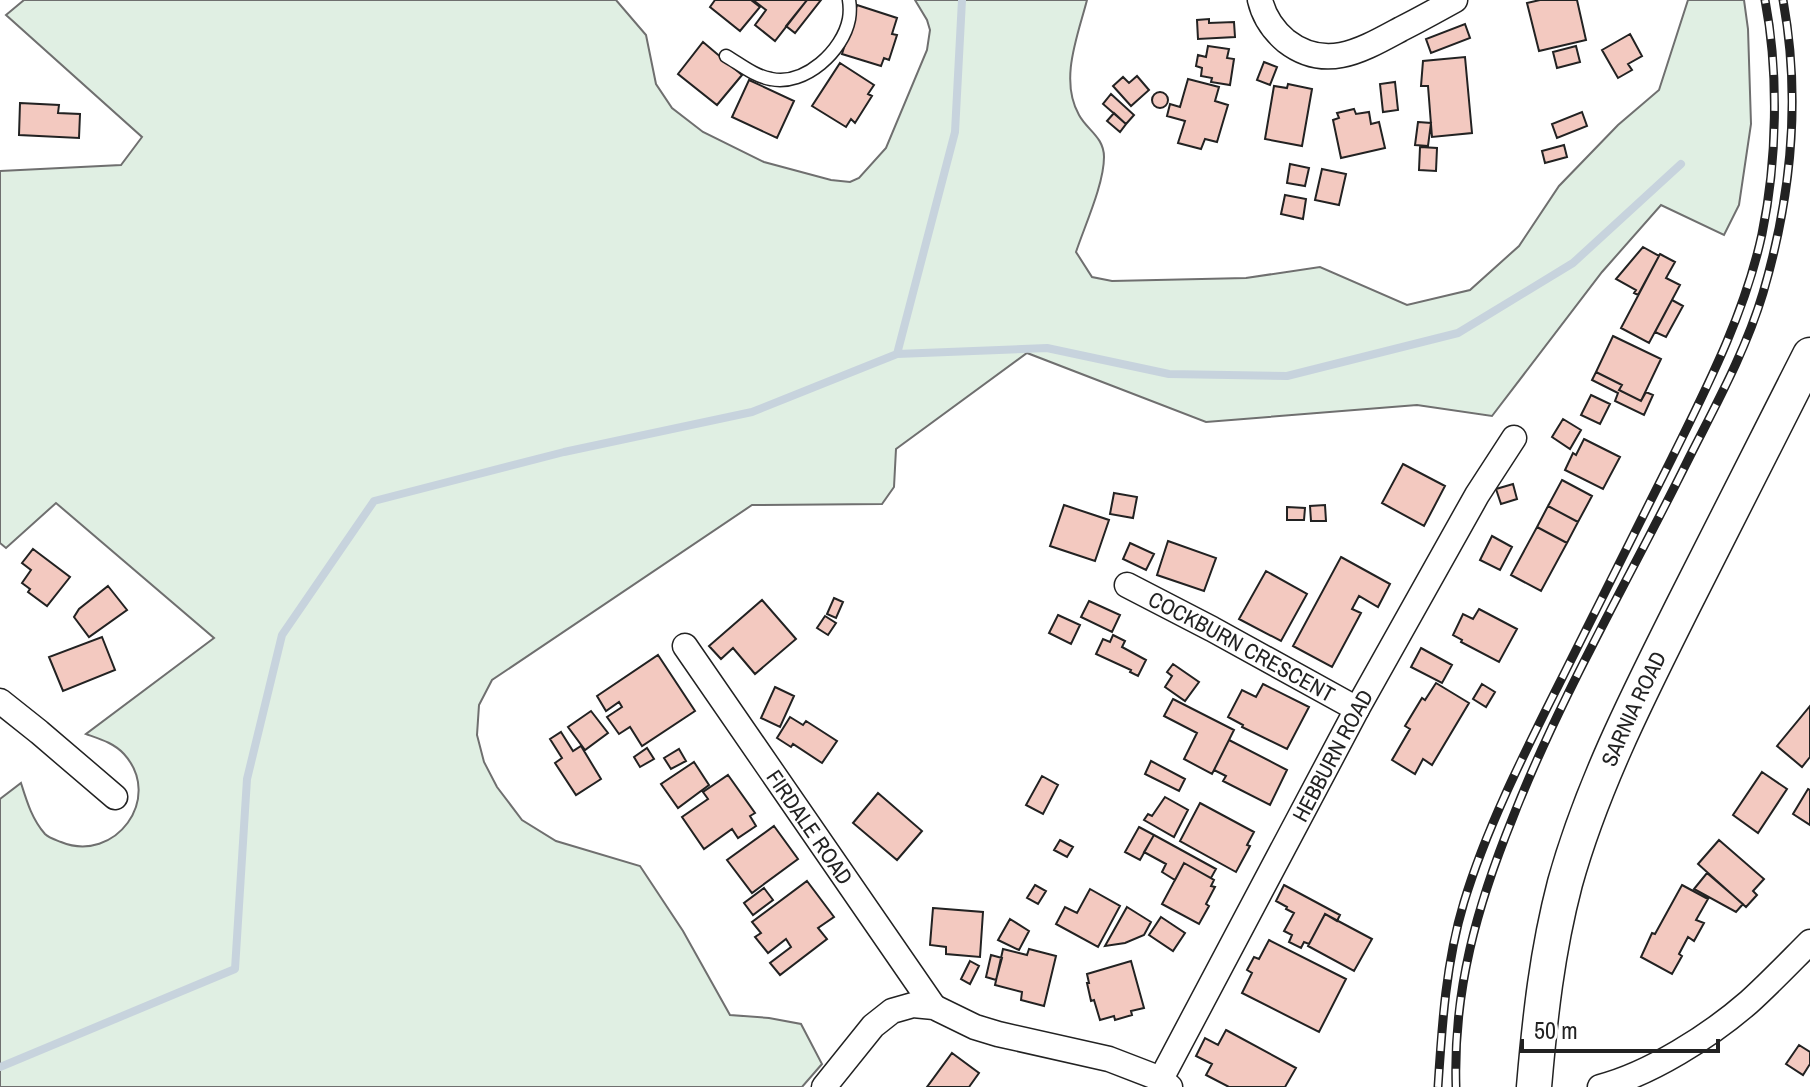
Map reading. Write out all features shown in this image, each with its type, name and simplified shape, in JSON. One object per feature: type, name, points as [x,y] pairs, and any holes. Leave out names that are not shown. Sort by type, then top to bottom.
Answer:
[{"type":"main road","name":"SARNIA ROAD","points":[[1534,1087],[1548,957],[1566,882],[1590,809],[1654,664],[1810,355]]},
{"type":"street","points":[[1260,0],[1275,32],[1295,48],[1323,57],[1343,56],[1367,48],[1455,0]]},
{"type":"street","name":"HEBBURN ROAD","points":[[1166,1083],[1357,709],[1477,495],[1514,438]]},
{"type":"street","name":"COCKBURN CRESCENT","points":[[1127,585],[1357,709]]},
{"type":"street","name":"FIRDALE ROAD","points":[[685,646],[934,1007]]},
{"type":"street","points":[[0,701],[115,797]]},
{"type":"street","points":[[1600,1087],[1646,1070],[1713,1030],[1748,1002],[1810,942]]},
{"type":"street","points":[[824,1087],[873,1026],[892,1011],[913,1005],[934,1007],[998,1034],[1109,1059],[1166,1083]]},
{"type":"lane","points":[[726,56],[772,80],[790,79],[810,72],[830,55],[841,39],[849,20],[849,0]]},
{"type":"green space","points":[[24,0],[616,0],[646,35],[656,84],[672,108],[703,132],[764,162],[850,182],[859,178],[886,148],[927,50],[930,30],[915,0],[1087,0],[1070,72],[1073,101],[1082,120],[1098,139],[1104,157],[1101,179],[1076,252],[1092,277],[1112,281],[1246,278],[1320,267],[1407,305],[1470,290],[1519,246],[1559,186],[1618,125],[1659,90],[1688,0],[1744,0],[1751,124],[1739,205],[1724,235],[1661,205],[1602,272],[1492,416],[1417,405],[1206,422],[1027,353],[896,449],[894,487],[882,504],[752,505],[492,680],[479,705],[477,735],[484,762],[497,787],[522,820],[556,841],[640,866],[683,931],[730,1015],[801,1024],[822,1064],[802,1087],[0,1087],[0,799],[21,783],[40,828],[48,837],[61,842],[81,846],[99,844],[115,835],[128,823],[136,807],[139,789],[135,771],[116,747],[86,734],[214,638],[56,503],[6,548],[0,543],[0,171],[121,165],[142,137],[6,15]]},
{"type":"building","points":[[715,0],[751,0],[760,7],[740,31],[710,7]]},
{"type":"building","points":[[753,0],[807,0],[775,41],[755,25],[766,10]]},
{"type":"building","points":[[807,0],[821,0],[795,33],[786,26]]},
{"type":"building","points":[[1577,0],[1586,40],[1539,51],[1527,3]]},
{"type":"building","points":[[857,5],[897,18],[892,34],[897,35],[889,60],[884,58],[881,66],[842,54]]},
{"type":"building","points":[[1209,19],[1209,23],[1234,22],[1235,37],[1198,39],[1197,20]]},
{"type":"building","points":[[1465,24],[1470,38],[1431,53],[1426,39]]},
{"type":"building","points":[[1630,34],[1642,56],[1628,64],[1632,70],[1618,78],[1602,50]]},
{"type":"building","points":[[703,42],[742,75],[717,105],[678,74]]},
{"type":"building","points":[[1208,46],[1229,49],[1227,58],[1234,59],[1230,85],[1211,82],[1212,78],[1201,76],[1202,68],[1196,66],[1198,55],[1206,57]]},
{"type":"building","points":[[1576,46],[1580,62],[1557,68],[1553,52]]},
{"type":"building","points":[[1465,57],[1472,133],[1432,137],[1428,86],[1421,86],[1423,61]]},
{"type":"building","points":[[1264,62],[1277,67],[1270,85],[1257,80]]},
{"type":"building","points":[[840,63],[874,85],[868,94],[872,96],[855,123],[851,119],[846,127],[812,106]]},
{"type":"building","points":[[1137,76],[1149,90],[1131,106],[1113,86],[1123,77],[1129,83]]},
{"type":"building","points":[[1188,79],[1219,87],[1215,101],[1228,105],[1217,142],[1205,139],[1201,149],[1178,143],[1185,121],[1167,116],[1170,104],[1180,107]]},
{"type":"building","points":[[749,80],[794,101],[777,138],[732,117]]},
{"type":"building","points":[[1395,82],[1398,110],[1383,112],[1380,84]]},
{"type":"building","points":[[1288,84],[1312,89],[1302,146],[1265,139],[1274,86],[1287,88]]},
{"type":"building","points":[[1160,92],[1166,94],[1166,106],[1160,108],[1154,106],[1152,100],[1154,94]]},
{"type":"building","points":[[1111,94],[1134,115],[1126,124],[1103,104]]},
{"type":"building","points":[[20,103],[59,105],[58,113],[80,114],[79,138],[19,135]]},
{"type":"building","points":[[1354,109],[1356,114],[1369,112],[1371,124],[1379,122],[1385,148],[1341,158],[1333,120],[1339,118],[1337,113]]},
{"type":"building","points":[[1582,112],[1587,126],[1557,138],[1552,124]]},
{"type":"building","points":[[1114,113],[1126,124],[1120,132],[1107,121]]},
{"type":"building","points":[[1418,122],[1431,123],[1428,146],[1415,145]]},
{"type":"building","points":[[1564,145],[1567,157],[1545,163],[1542,151]]},
{"type":"building","points":[[1420,147],[1437,148],[1436,171],[1419,170]]},
{"type":"building","points":[[1290,164],[1309,168],[1305,186],[1287,183]]},
{"type":"building","points":[[1322,169],[1346,174],[1339,205],[1315,200]]},
{"type":"building","points":[[1285,195],[1306,199],[1303,219],[1281,214]]},
{"type":"building","points":[[1643,247],[1659,256],[1638,295],[1634,293],[1636,290],[1616,279]]},
{"type":"building","points":[[1660,254],[1675,262],[1666,278],[1680,285],[1649,343],[1621,328]]},
{"type":"building","points":[[1672,300],[1683,306],[1666,337],[1655,332]]},
{"type":"building","points":[[1613,336],[1661,359],[1641,401],[1619,390],[1622,385],[1596,372]]},
{"type":"building","points":[[1596,372],[1622,385],[1619,390],[1641,401],[1646,392],[1653,395],[1644,415],[1615,401],[1618,393],[1592,380]]},
{"type":"building","points":[[1591,395],[1610,404],[1600,424],[1581,415]]},
{"type":"building","points":[[1563,419],[1581,430],[1570,449],[1552,437]]},
{"type":"building","points":[[1584,439],[1620,457],[1603,489],[1565,470]]},
{"type":"building","points":[[1403,464],[1445,486],[1424,526],[1382,503]]},
{"type":"building","points":[[1562,480],[1592,496],[1578,522],[1548,506]]},
{"type":"building","points":[[1513,484],[1517,499],[1501,504],[1496,489]]},
{"type":"building","points":[[1114,493],[1137,497],[1133,518],[1110,514]]},
{"type":"building","points":[[1064,505],[1109,520],[1095,561],[1050,546]]},
{"type":"building","points":[[1325,505],[1326,521],[1311,521],[1310,506]]},
{"type":"building","points":[[1548,506],[1578,522],[1567,543],[1537,527]]},
{"type":"building","points":[[1287,507],[1305,508],[1304,520],[1287,520]]},
{"type":"building","points":[[1537,527],[1567,543],[1541,591],[1511,575]]},
{"type":"building","points":[[1492,536],[1512,547],[1500,570],[1480,560]]},
{"type":"building","points":[[1168,541],[1216,558],[1204,591],[1157,575]]},
{"type":"building","points":[[1130,543],[1154,554],[1146,570],[1123,559]]},
{"type":"building","points":[[33,549],[70,577],[47,606],[28,592],[30,589],[22,583],[31,570],[22,563]]},
{"type":"building","points":[[1341,557],[1390,584],[1378,607],[1359,596],[1352,609],[1361,613],[1332,667],[1293,646]]},
{"type":"building","points":[[1266,571],[1307,594],[1281,641],[1239,619]]},
{"type":"building","points":[[108,586],[127,610],[89,637],[74,617],[79,609]]},
{"type":"building","points":[[834,598],[843,602],[836,618],[827,614]]},
{"type":"building","points":[[762,600],[796,639],[755,674],[733,648],[721,659],[709,646]]},
{"type":"building","points":[[1089,601],[1120,615],[1112,632],[1081,617]]},
{"type":"building","points":[[1479,609],[1517,629],[1499,662],[1453,635],[1463,614],[1473,619]]},
{"type":"building","points":[[1058,615],[1080,625],[1071,644],[1049,633]]},
{"type":"building","points":[[825,616],[836,623],[828,635],[817,628]]},
{"type":"building","points":[[1113,635],[1125,641],[1122,647],[1146,660],[1138,676],[1096,654],[1103,639],[1110,642]]},
{"type":"building","points":[[102,637],[115,670],[63,691],[49,657]]},
{"type":"building","points":[[1421,648],[1452,665],[1442,683],[1411,667]]},
{"type":"building","points":[[658,655],[695,711],[642,746],[630,727],[619,734],[607,717],[622,707],[619,702],[606,711],[597,696]]},
{"type":"building","points":[[1173,664],[1199,682],[1185,701],[1165,687],[1172,676],[1167,672]]},
{"type":"building","points":[[1436,683],[1469,703],[1432,765],[1423,759],[1415,774],[1392,760],[1410,729],[1405,726],[1422,698],[1425,700]]},
{"type":"building","points":[[1263,684],[1309,707],[1287,749],[1228,717],[1242,690],[1256,697]]},
{"type":"building","points":[[1482,684],[1495,692],[1486,707],[1473,699]]},
{"type":"building","points":[[775,687],[794,696],[780,727],[761,718]]},
{"type":"building","points":[[1173,699],[1234,730],[1212,774],[1184,759],[1197,733],[1164,716]]},
{"type":"building","points":[[1810,706],[1810,757],[1802,767],[1777,746]]},
{"type":"building","points":[[591,711],[608,733],[585,750],[568,727]]},
{"type":"building","points":[[790,717],[803,725],[806,721],[837,741],[822,763],[793,744],[791,747],[777,738]]},
{"type":"building","points":[[561,732],[573,751],[581,746],[601,779],[576,795],[555,763],[562,758],[550,739]]},
{"type":"building","points":[[1229,740],[1287,770],[1270,805],[1223,781],[1226,776],[1214,770]]},
{"type":"building","points":[[647,748],[654,759],[640,767],[634,757]]},
{"type":"building","points":[[679,749],[686,761],[671,769],[664,758]]},
{"type":"building","points":[[1151,761],[1185,779],[1179,791],[1145,774]]},
{"type":"building","points":[[694,762],[709,785],[678,808],[661,784]]},
{"type":"building","points":[[1762,772],[1787,789],[1758,833],[1733,815]]},
{"type":"building","points":[[728,775],[755,813],[750,816],[756,826],[738,838],[732,829],[704,849],[682,817],[708,799],[703,792]]},
{"type":"building","points":[[1042,776],[1058,785],[1043,814],[1026,805]]},
{"type":"building","points":[[1810,790],[1810,825],[1793,814]]},
{"type":"building","points":[[878,793],[922,831],[897,860],[853,823]]},
{"type":"building","points":[[1165,797],[1188,810],[1174,837],[1144,820],[1148,814],[1152,816]]},
{"type":"building","points":[[1200,803],[1254,832],[1236,872],[1180,841]]},
{"type":"building","points":[[774,826],[798,859],[752,893],[727,860]]},
{"type":"building","points":[[1139,827],[1154,835],[1140,860],[1125,852]]},
{"type":"building","points":[[1154,835],[1216,869],[1211,878],[1184,863],[1175,880],[1162,872],[1166,864],[1144,852]]},
{"type":"building","points":[[1060,840],[1073,847],[1067,857],[1054,850]]},
{"type":"building","points":[[1719,840],[1764,879],[1753,891],[1757,895],[1746,907],[1698,864]]},
{"type":"building","points":[[1184,863],[1214,880],[1211,886],[1215,887],[1206,904],[1209,906],[1199,924],[1162,904]]},
{"type":"building","points":[[1707,873],[1743,904],[1736,912],[1694,889]]},
{"type":"building","points":[[807,881],[834,917],[818,928],[827,939],[780,975],[770,963],[791,947],[786,939],[768,953],[755,937],[761,933],[752,922]]},
{"type":"building","points":[[1035,885],[1046,891],[1038,904],[1027,898]]},
{"type":"building","points":[[1284,885],[1340,915],[1337,921],[1325,914],[1309,944],[1304,942],[1301,948],[1289,942],[1292,935],[1284,931],[1294,913],[1276,901]]},
{"type":"building","points":[[1682,885],[1708,899],[1696,920],[1704,923],[1694,941],[1688,937],[1672,974],[1641,957]]},
{"type":"building","points":[[764,888],[773,900],[753,915],[744,903]]},
{"type":"building","points":[[1090,889],[1120,906],[1098,947],[1056,924],[1065,907],[1077,913]]},
{"type":"building","points":[[1127,907],[1151,922],[1144,935],[1125,943],[1105,946]]},
{"type":"building","points":[[933,908],[983,912],[980,957],[946,954],[946,947],[930,945]]},
{"type":"building","points":[[1325,914],[1372,939],[1354,971],[1308,946]]},
{"type":"building","points":[[1161,917],[1185,933],[1173,951],[1149,935]]},
{"type":"building","points":[[1010,919],[1029,931],[1019,950],[998,940]]},
{"type":"building","points":[[1269,940],[1346,979],[1319,1032],[1242,993],[1252,973],[1247,970],[1254,957],[1259,959]]},
{"type":"building","points":[[1003,949],[1027,955],[1029,949],[1056,956],[1044,1006],[1021,1000],[1022,992],[995,985]]},
{"type":"building","points":[[991,955],[1002,958],[996,980],[986,977]]},
{"type":"building","points":[[970,961],[979,966],[970,984],[961,979]]},
{"type":"building","points":[[1131,961],[1144,1008],[1115,1020],[1114,1016],[1100,1020],[1094,1000],[1091,1001],[1087,974]]},
{"type":"building","points":[[1226,1030],[1296,1068],[1285,1087],[1229,1087],[1206,1075],[1212,1064],[1196,1056],[1205,1038],[1218,1045]]},
{"type":"building","points":[[1799,1045],[1810,1052],[1810,1064],[1803,1075],[1786,1064]]},
{"type":"building","points":[[952,1053],[979,1073],[969,1087],[927,1087]]},
{"type":"waterway","points":[[0,1067],[235,969],[247,779],[282,635],[374,501],[564,452],[752,412],[897,354],[955,132],[962,0]]},
{"type":"waterway","points":[[897,354],[1047,348],[1169,374],[1287,376],[1458,333],[1573,263],[1681,164]]},
{"type":"railway","points":[[1438,1087],[1443,1017],[1453,947],[1464,902],[1484,845],[1534,734],[1711,377],[1755,263],[1767,206],[1773,148],[1773,57],[1765,0]]},
{"type":"railway","points":[[1456,1087],[1463,982],[1478,916],[1500,850],[1552,727],[1728,380],[1763,293],[1780,221],[1790,148],[1791,74],[1783,0]]}]
